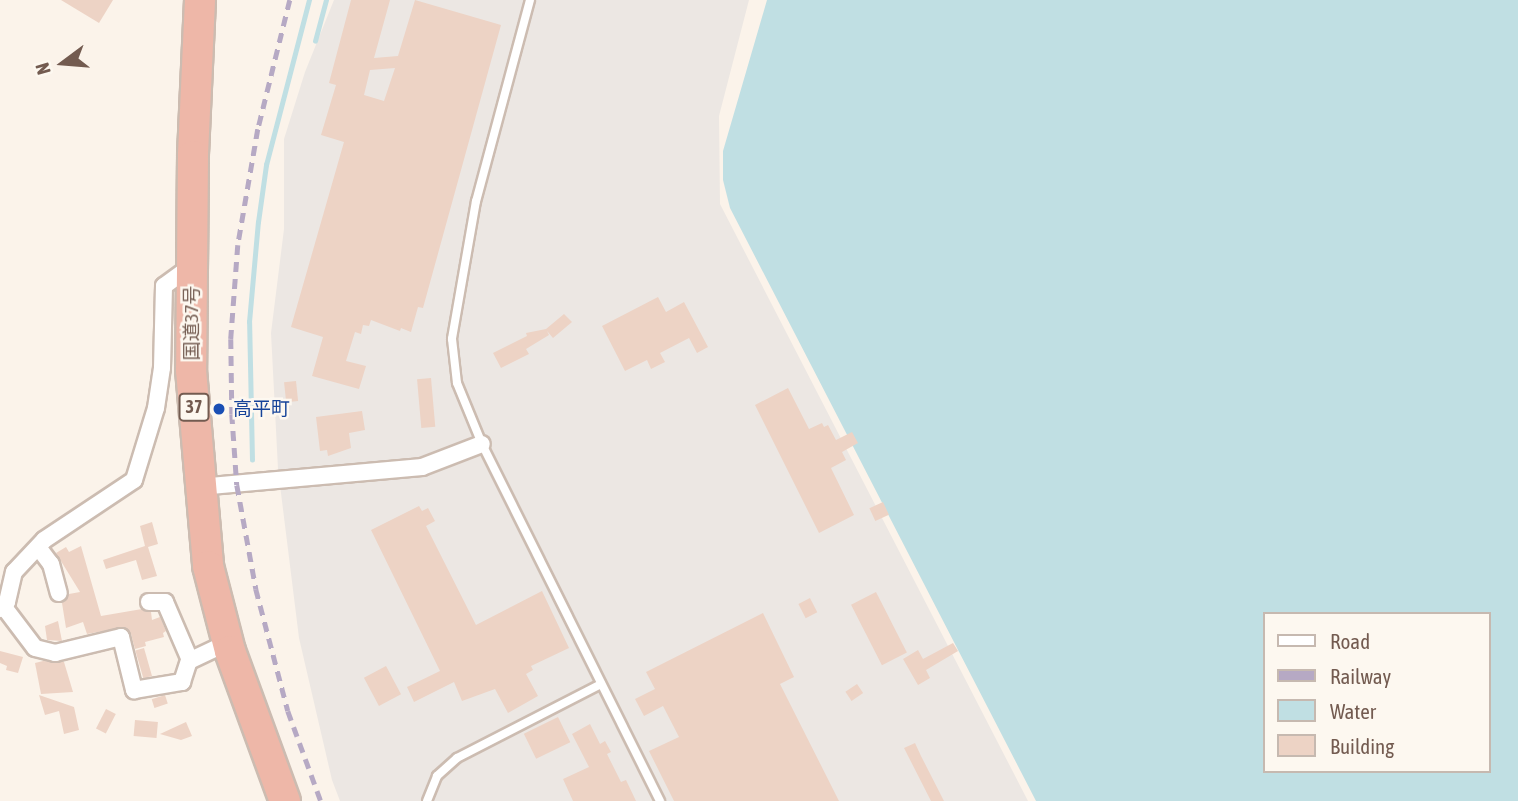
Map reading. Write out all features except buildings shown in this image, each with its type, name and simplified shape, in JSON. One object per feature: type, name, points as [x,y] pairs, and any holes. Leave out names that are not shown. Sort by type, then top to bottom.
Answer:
[{"type":"highway","name":"国道37号","points":[[200,0],[196,51],[191,370],[208,566],[228,643],[285,801]]},
{"type":"street","points":[[149,603],[165,602],[190,660],[182,682],[134,690],[121,637],[55,653],[36,648],[2,608],[14,572],[38,547],[93,505],[134,480],[156,408],[162,368],[164,286],[192,265]]},
{"type":"street","points":[[200,487],[422,467],[482,444]]},
{"type":"street","points":[[38,547],[51,564],[59,593]]},
{"type":"street","points":[[190,660],[228,643]]},
{"type":"lane","points":[[530,0],[476,201],[452,339],[457,383],[482,444],[660,801]]},
{"type":"lane","points":[[427,801],[437,776],[457,758],[601,684]]},
{"type":"shaded area","points":[[334,0],[749,0],[719,116],[720,204],[1028,801],[340,801],[332,780],[299,638],[278,469],[271,333],[284,229],[284,139],[305,72]]},
{"type":"water","points":[[767,0],[1518,0],[1518,801],[1036,801],[730,208],[723,180],[723,151]]},
{"type":"waterway","points":[[252,460],[249,322],[258,222],[266,165],[309,0]]},
{"type":"waterway","points":[[315,41],[326,0]]},
{"type":"railway","points":[[290,0],[258,129],[238,245],[231,339],[232,414],[237,485],[256,589],[288,711],[321,801]]},
{"type":"place","name":"高平町","points":[[219,409]]}]
